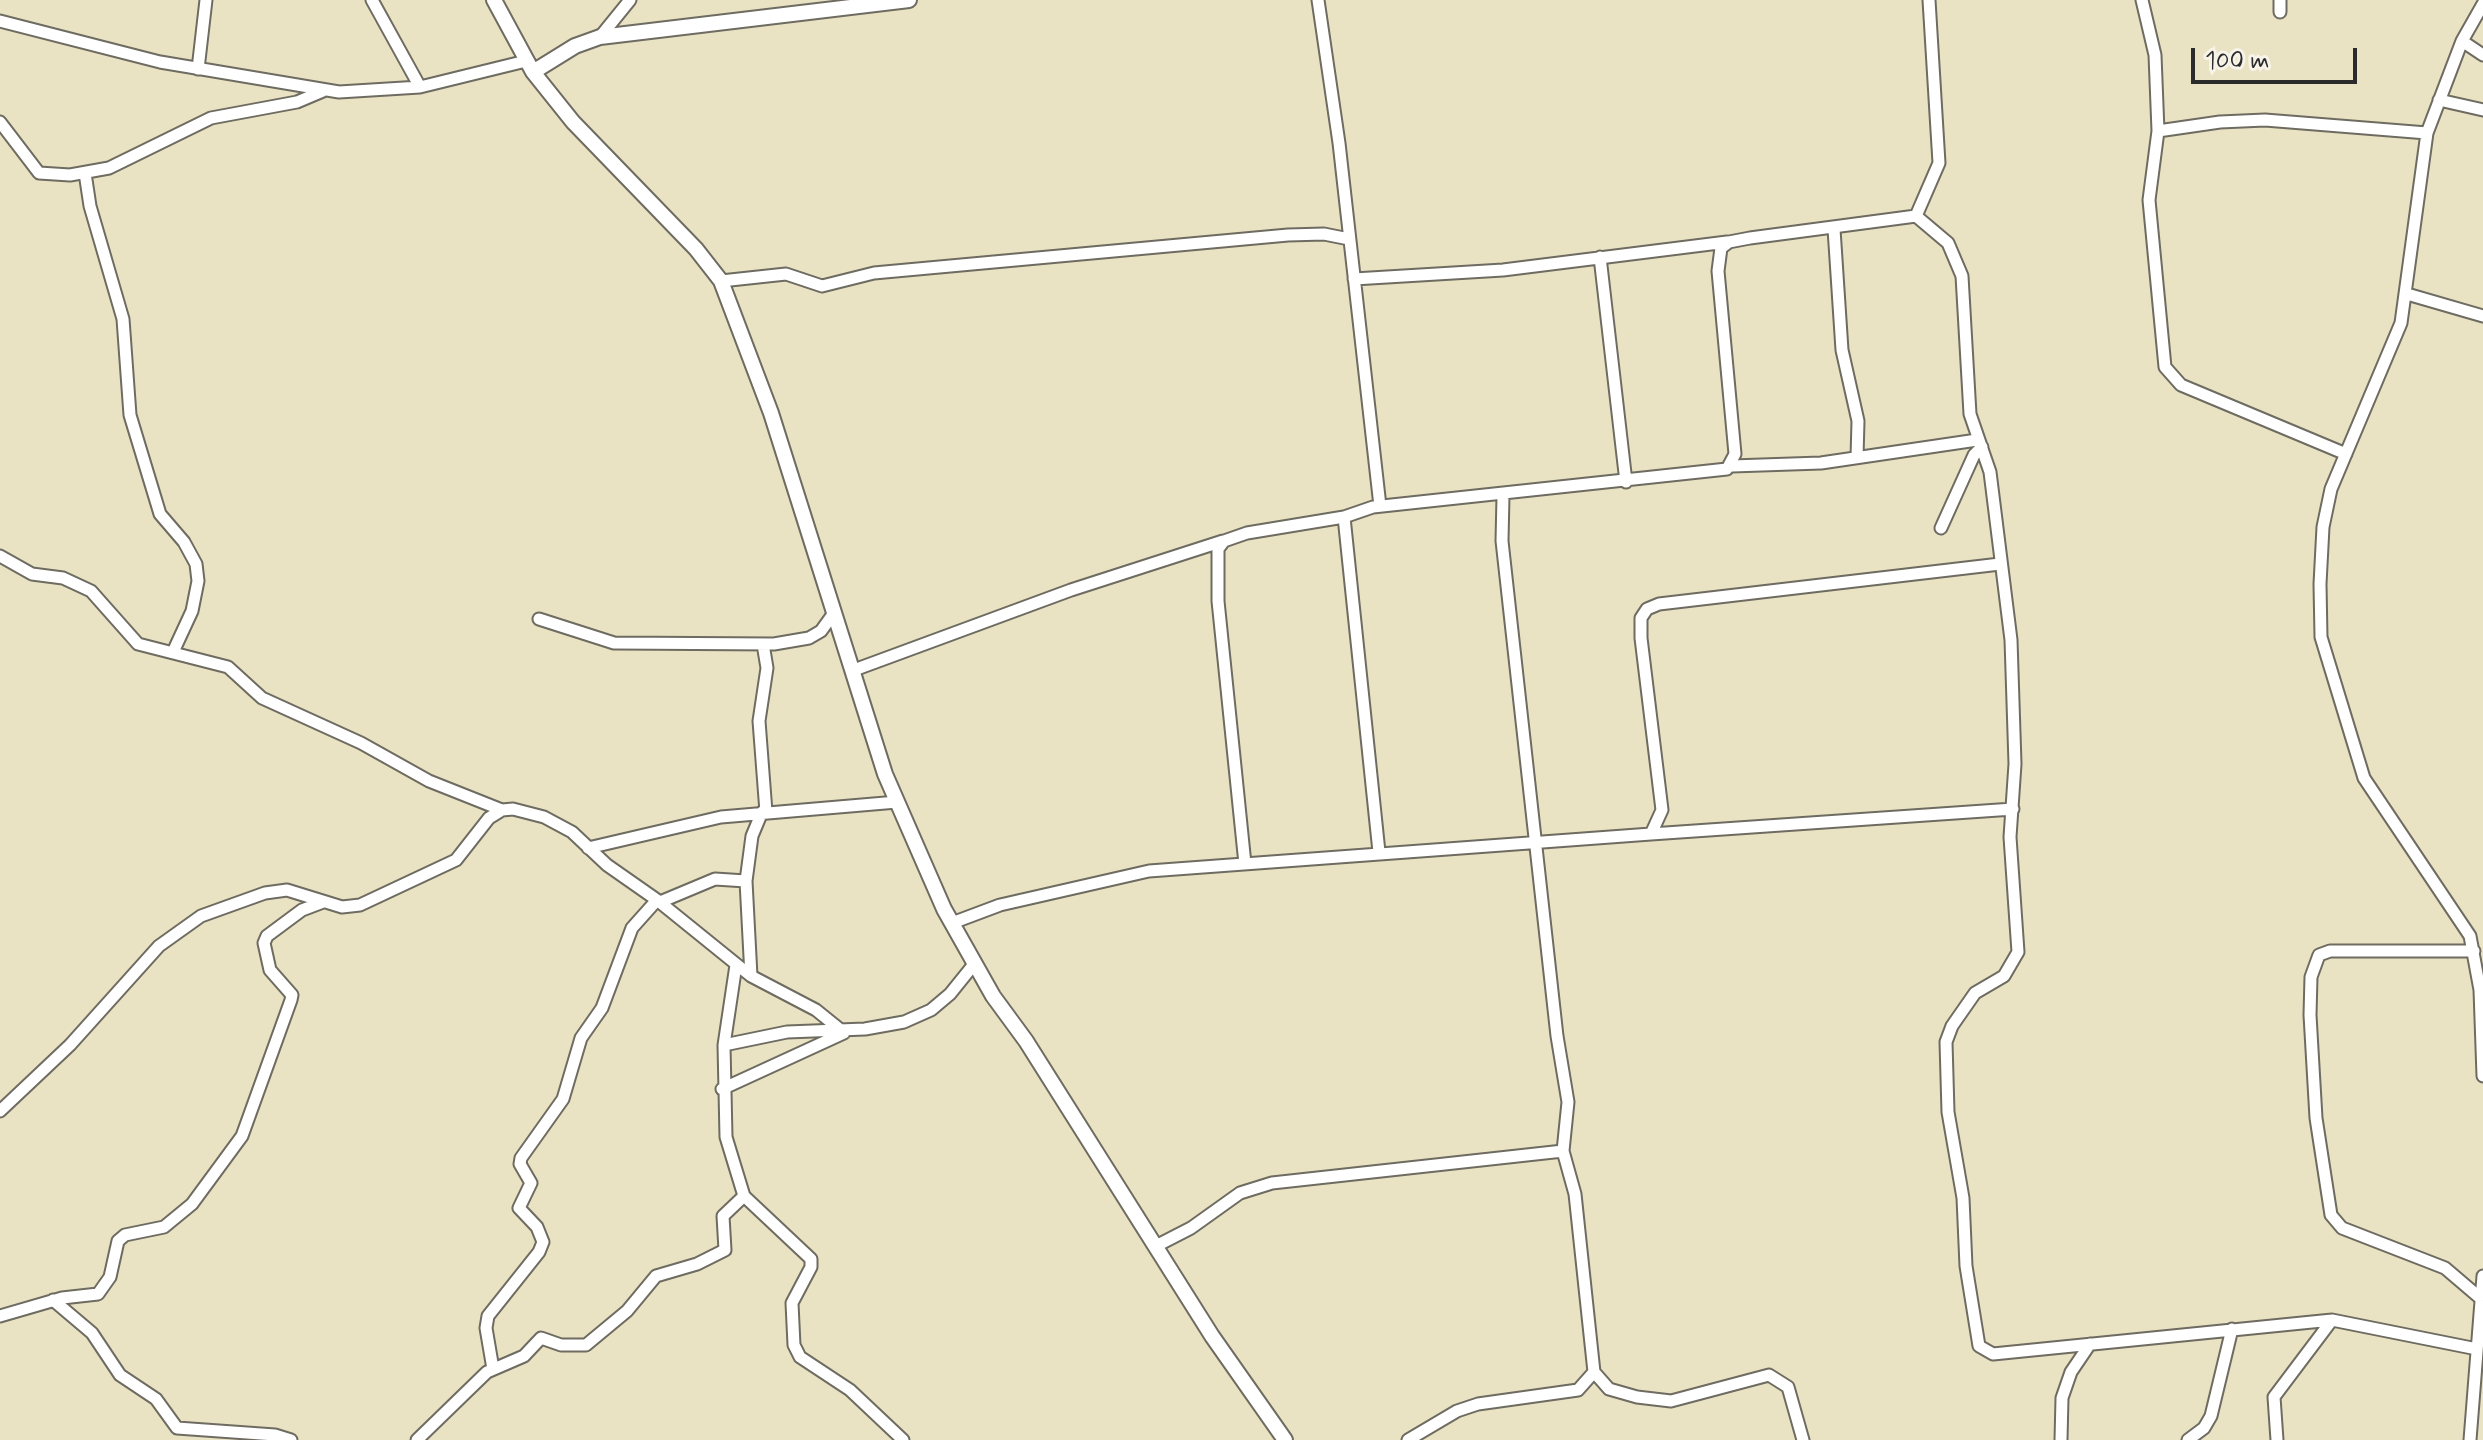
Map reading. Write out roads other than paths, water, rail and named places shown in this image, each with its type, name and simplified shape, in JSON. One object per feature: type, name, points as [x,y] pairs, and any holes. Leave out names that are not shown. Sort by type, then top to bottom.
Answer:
[{"type":"street","points":[[198,69],[206,0]]},
{"type":"street","points":[[372,0],[420,87]]},
{"type":"street","points":[[494,0],[529,66],[573,122],[696,249],[721,281],[771,413],[885,774],[952,923],[1212,1336],[1285,1440]]},
{"type":"street","points":[[600,37],[630,0]]},
{"type":"street","points":[[0,21],[95,47],[198,69],[324,90],[362,93],[420,87],[529,66],[600,37],[909,0]]},
{"type":"street","points":[[1318,0],[1339,143],[1380,506]]},
{"type":"street","points":[[1916,216],[1939,163],[1929,0]]},
{"type":"street","points":[[2142,0],[2154,43],[2158,131],[2149,200],[2150,226],[2161,342],[2170,377],[2181,385],[2276,428],[2346,454]]},
{"type":"street","points":[[2483,4],[2462,41],[2427,133],[2407,294],[2395,344],[2331,489],[2323,527],[2320,584],[2325,649],[2364,778],[2456,911],[2474,951],[2483,1076]]},
{"type":"street","points":[[2462,41],[2483,55]]},
{"type":"street","points":[[0,122],[39,173],[85,173],[109,168],[211,118],[297,102],[324,90]]},
{"type":"street","points":[[2439,100],[2483,110]]},
{"type":"street","points":[[2158,131],[2220,122],[2265,120],[2427,133]]},
{"type":"street","points":[[85,173],[90,206],[123,319],[130,415],[160,514],[184,542],[196,564],[198,581],[192,611],[173,652]]},
{"type":"street","points":[[1354,279],[1491,271],[1916,216],[1948,243],[1962,276],[1966,381],[1990,472],[2012,655],[2015,764],[2010,837],[2018,952],[2004,976],[1975,993],[1952,1026],[1946,1042],[1948,1112],[1963,1198],[1966,1266],[1975,1337],[1983,1351],[1993,1354],[2332,1320],[2477,1349]]},
{"type":"street","points":[[1834,229],[1842,350],[1858,421],[1857,457]]},
{"type":"street","points":[[721,281],[786,274],[822,286],[874,273],[1288,235],[1324,234],[1349,239]]},
{"type":"street","points":[[1729,242],[1721,248],[1718,271],[1735,454],[1732,466]]},
{"type":"street","points":[[1600,257],[1626,482]]},
{"type":"street","points":[[2407,294],[2483,316]]},
{"type":"street","points":[[854,670],[1071,590],[1247,533],[1344,517],[1380,506],[1503,496],[1721,471],[1732,466],[1793,465],[1980,443]]},
{"type":"street","points":[[1941,528],[1980,443]]},
{"type":"street","points":[[1503,496],[1502,541],[1557,1036],[1568,1102],[1563,1151],[1575,1194],[1594,1372],[1609,1389],[1671,1401],[1769,1375],[1788,1387],[1803,1440]]},
{"type":"street","points":[[1344,517],[1379,852]]},
{"type":"street","points":[[1224,541],[1218,549],[1218,601],[1245,864]]},
{"type":"street","points":[[0,556],[32,574],[63,578],[91,591],[138,644],[228,667],[262,698],[352,739],[429,781],[502,810],[521,809],[554,821],[751,976],[816,1010],[845,1031]]},
{"type":"street","points":[[1651,834],[1662,810],[1641,638],[1641,618],[1647,609],[1659,604],[2000,564]]},
{"type":"street","points":[[539,619],[614,643],[763,644],[809,638],[821,631],[834,613]]},
{"type":"street","points":[[751,976],[746,881],[752,836],[764,812],[759,721],[767,668],[763,644]]},
{"type":"street","points":[[588,848],[669,827],[764,812],[897,802]]},
{"type":"street","points":[[952,923],[1000,905],[1131,874],[1379,852],[2013,809]]},
{"type":"street","points":[[0,1111],[70,1045],[159,946],[201,916],[252,897],[287,890],[342,907],[360,905],[456,860],[483,824],[502,810]]},
{"type":"street","points":[[493,1369],[486,1328],[488,1316],[539,1252],[543,1242],[537,1227],[519,1208],[531,1183],[520,1164],[521,1158],[563,1099],[581,1038],[602,1008],[632,928],[658,901],[715,879],[746,881]]},
{"type":"street","points":[[0,1316],[53,1300],[98,1294],[110,1277],[118,1241],[125,1235],[164,1227],[192,1204],[242,1136],[291,1000],[287,988],[270,970],[264,943],[267,936],[302,910],[323,902]]},
{"type":"street","points":[[2474,951],[2330,951],[2319,955],[2311,977],[2310,1015],[2316,1118],[2331,1215],[2349,1232],[2445,1268],[2480,1301]]},
{"type":"street","points":[[724,1045],[787,1032],[845,1031],[920,1016],[950,994],[975,963]]},
{"type":"street","points":[[736,965],[724,1045],[722,1089],[726,1137],[744,1196],[811,1259],[811,1267],[792,1303],[791,1336],[797,1352],[850,1390],[903,1440]]},
{"type":"street","points":[[722,1089],[845,1031]]},
{"type":"street","points":[[1156,1246],[1191,1228],[1240,1193],[1272,1183],[1563,1151]]},
{"type":"street","points":[[417,1440],[493,1369],[524,1356],[541,1338],[573,1347],[595,1340],[627,1311],[656,1276],[697,1264],[725,1250],[723,1216],[744,1196]]},
{"type":"street","points":[[2470,1440],[2483,1276]]},
{"type":"street","points":[[53,1300],[92,1333],[120,1375],[156,1399],[177,1428],[275,1435],[291,1440]]},
{"type":"street","points":[[2277,1440],[2274,1397],[2332,1320]]},
{"type":"street","points":[[2188,1440],[2204,1428],[2211,1416],[2232,1329]]},
{"type":"street","points":[[2061,1440],[2062,1398],[2071,1372],[2090,1344]]},
{"type":"street","points":[[1408,1440],[1457,1411],[1478,1404],[1580,1389],[1594,1372]]}]
